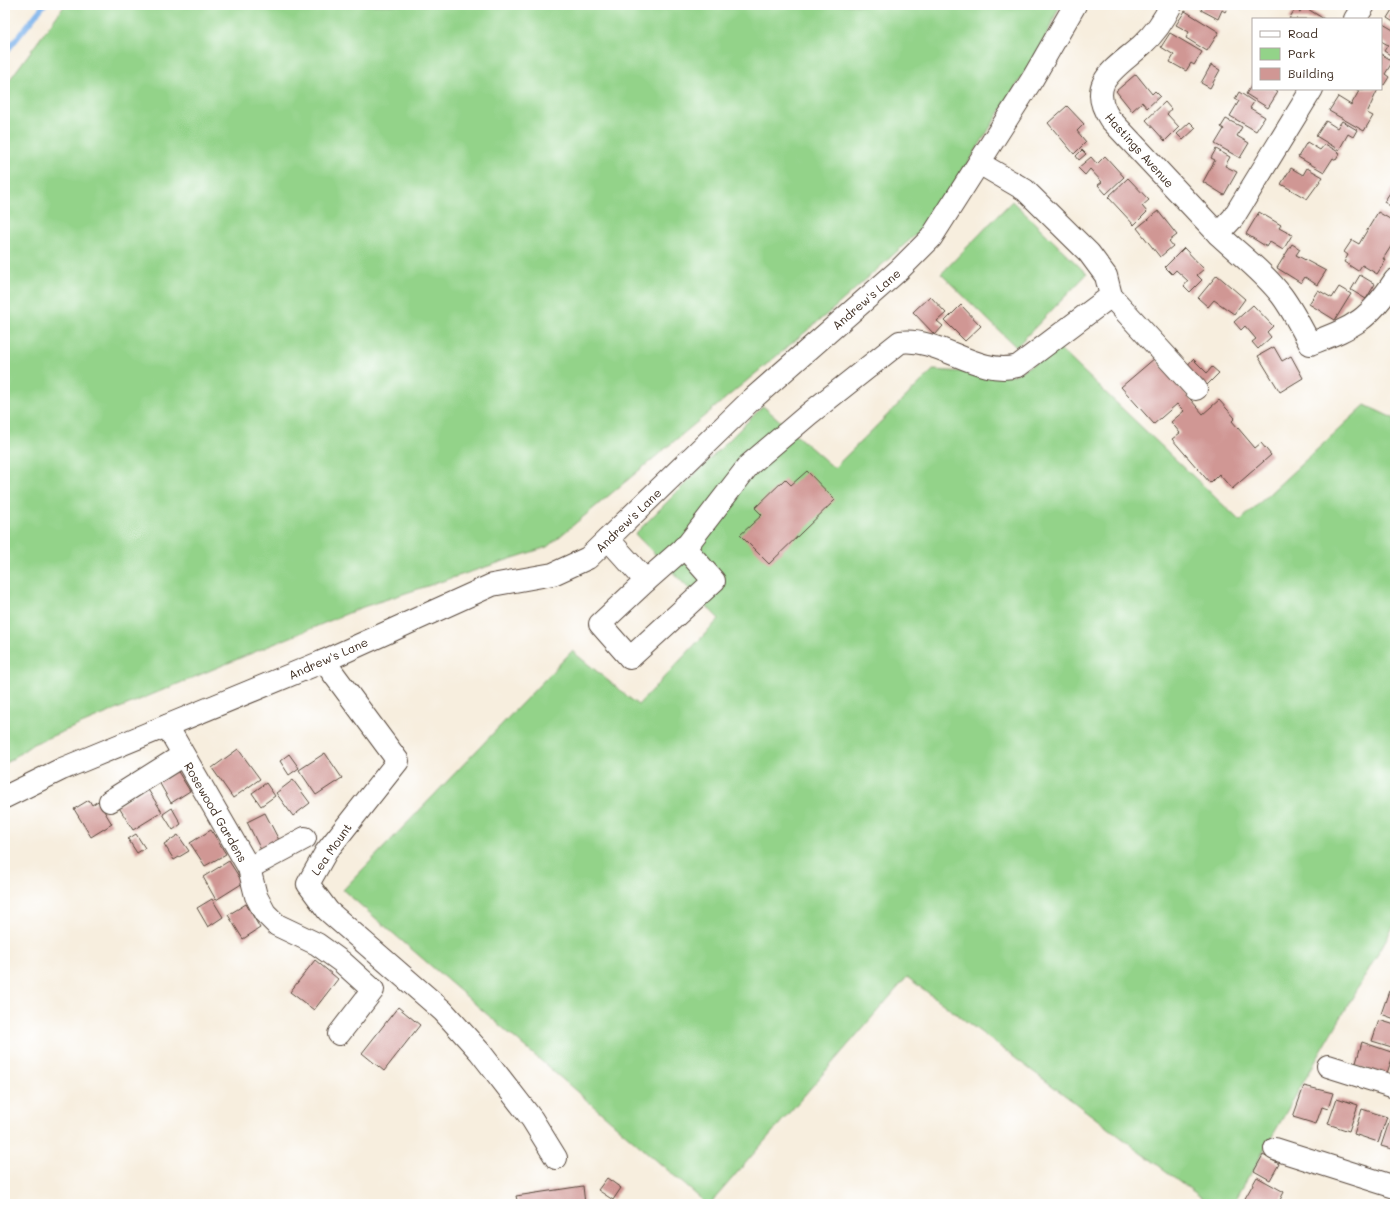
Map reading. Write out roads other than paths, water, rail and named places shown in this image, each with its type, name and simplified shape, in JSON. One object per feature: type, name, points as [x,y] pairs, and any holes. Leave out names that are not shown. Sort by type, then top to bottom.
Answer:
[{"type":"street","name":"Andrew's Lane","points":[[5,797],[62,769],[324,661],[492,585],[553,574],[588,558],[750,401],[899,270],[931,238],[1033,78],[1074,5]]},
{"type":"street","name":"Hastings Avenue","points":[[1171,5],[1148,39],[1103,81],[1100,89],[1100,99],[1103,109],[1114,124],[1218,234],[1267,278],[1293,311],[1310,344],[1359,322],[1373,310],[1395,280]]},
{"type":"street","points":[[1356,18],[1364,5]]},
{"type":"street","points":[[1218,234],[1233,218],[1311,90]]},
{"type":"street","points":[[979,163],[1025,190],[1089,253],[1106,276],[1112,296],[1196,389]]},
{"type":"street","points":[[684,548],[714,581],[630,658],[600,624],[684,548],[749,465],[809,414],[900,342],[913,340],[972,362],[1010,368],[1018,366],[1112,296]]},
{"type":"street","points":[[608,539],[646,581]]},
{"type":"street","name":"Lea Mount","points":[[324,661],[398,761],[326,852],[308,884],[328,911],[443,1011],[480,1052],[532,1119],[556,1158]]},
{"type":"street","name":"Rosewood Gardens","points":[[167,726],[249,868],[260,905],[277,925],[318,944],[342,962],[373,990],[339,1034]]},
{"type":"street","name":"Rosewood Gardens","points":[[110,801],[183,755]]},
{"type":"street","name":"Rosewood Gardens","points":[[249,868],[305,838]]},
{"type":"street","points":[[1328,1066],[1395,1087]]},
{"type":"street","points":[[1275,1148],[1395,1187]]},
{"type":"waterway","points":[[5,53],[44,5]]}]
